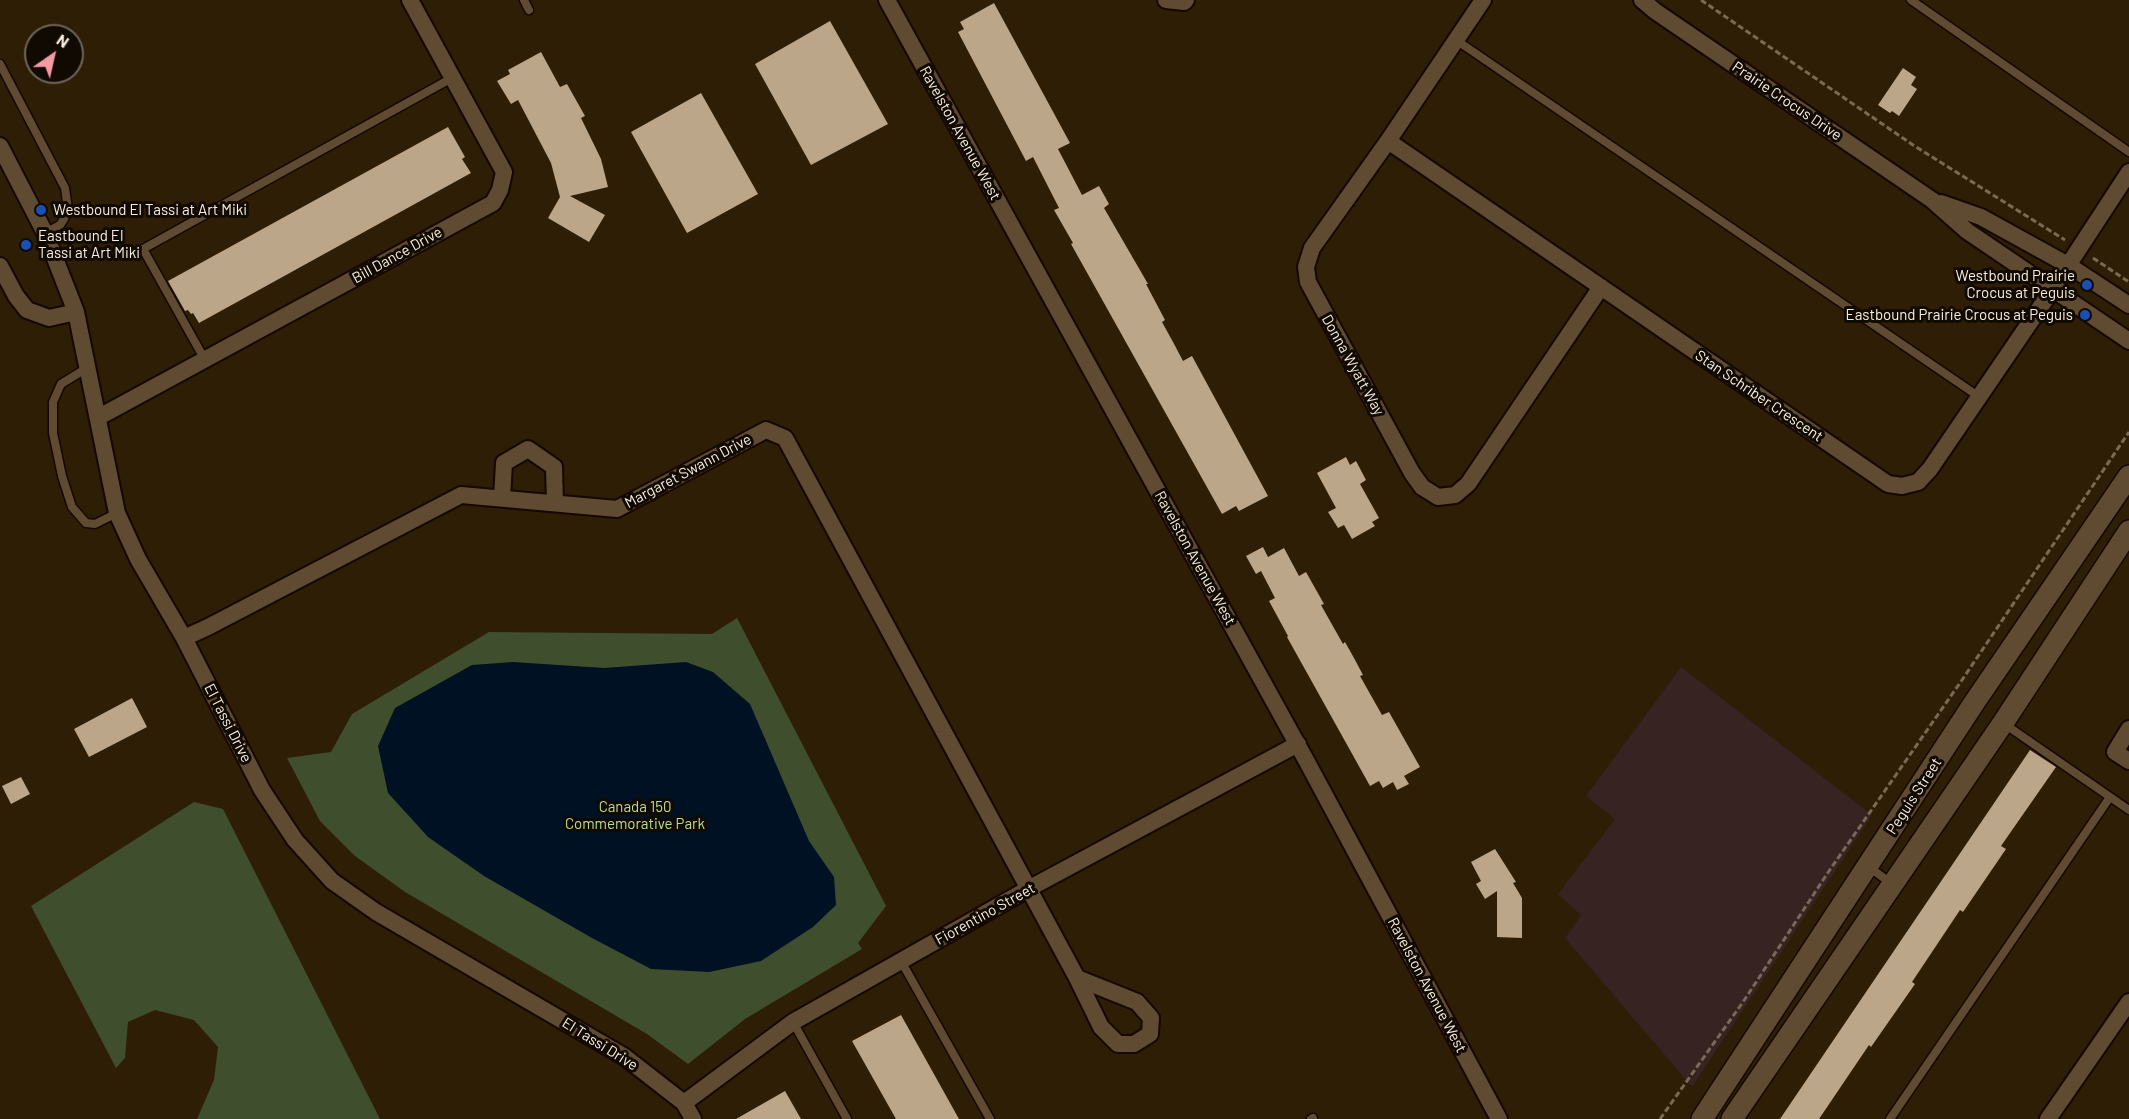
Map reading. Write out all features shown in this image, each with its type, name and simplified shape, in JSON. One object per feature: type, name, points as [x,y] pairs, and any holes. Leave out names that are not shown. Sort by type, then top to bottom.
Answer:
[{"type":"street","name":"Bill Dance Drive","points":[[99,417],[493,203],[500,190],[504,172],[410,0]]},
{"type":"street","name":"Ravelston Avenue West","points":[[887,0],[1298,744],[1499,1119]]},
{"type":"street","points":[[1166,0],[1184,2],[1186,0]]},
{"type":"street","name":"Donna Wyatt Way","points":[[1483,0],[1388,141],[1312,248],[1306,267],[1308,282],[1412,473],[1422,487],[1438,497],[1455,495],[1468,484],[1601,287]]},
{"type":"street","name":"Prairie Crocus Drive","points":[[1642,0],[1932,200],[1967,231],[2129,341]]},
{"type":"street","name":"Stan Schriber Crescent","points":[[1388,141],[1888,484],[1902,486],[1918,482],[1930,469],[2129,172]]},
{"type":"street","name":"El Tassi Drive","points":[[0,146],[45,233],[76,312],[117,513],[138,559],[184,638],[262,790],[295,840],[332,881],[376,912],[625,1057],[684,1103],[693,1119]]},
{"type":"street","name":"Prairie Crocus Drive","points":[[1932,200],[1981,216],[2068,265],[2129,305]]},
{"type":"street","points":[[0,266],[16,296],[27,310],[49,318],[76,312]]},
{"type":"street","name":"Margaret Swann Drive","points":[[184,638],[461,495],[616,509],[766,430],[785,438],[1028,889]]},
{"type":"street","points":[[502,498],[504,463],[528,449],[554,467],[555,503]]},
{"type":"street","name":"Peguis Street","points":[[1702,1119],[1974,703],[2129,476]]},
{"type":"street","name":"Peguis Street","points":[[1732,1119],[2002,723],[2129,531]]},
{"type":"street","points":[[2129,729],[2115,752],[2129,761]]},
{"type":"street","name":"Fiorentino Street","points":[[684,1103],[793,1022],[1028,889],[1298,744]]},
{"type":"street","points":[[1028,889],[1101,1027],[1118,1044],[1134,1044],[1150,1034],[1151,1018],[1137,1002],[1077,978]]},
{"type":"street","points":[[2048,1119],[2129,1002]]},
{"type":"lane","points":[[524,0],[529,10]]},
{"type":"lane","points":[[1911,0],[2129,152]]},
{"type":"lane","points":[[1456,40],[1978,396]]},
{"type":"lane","points":[[0,64],[65,188],[68,209],[64,219],[60,225],[45,233]]},
{"type":"lane","points":[[205,360],[143,249],[452,78]]},
{"type":"lane","points":[[88,368],[61,384],[53,402],[56,444],[62,476],[72,507],[86,523],[95,524],[117,513]]},
{"type":"lane","points":[[2002,723],[2129,810]]},
{"type":"lane","points":[[1890,1119],[2110,797]]},
{"type":"lane","points":[[1868,866],[1893,884]]},
{"type":"lane","points":[[901,961],[990,1119]]},
{"type":"lane","points":[[793,1022],[847,1119]]},
{"type":"path","points":[[1701,0],[1913,145],[2129,282]]},
{"type":"path","points":[[1660,1119],[1743,1002],[1869,811],[1962,680],[2129,432]]},
{"type":"shaded area","points":[[1681,667],[1872,815],[1692,1087],[1565,938],[1581,915],[1558,894],[1615,819],[1586,796]]},
{"type":"green space","name":"Canada 150 Commemorative Park","points":[[737,618],[886,906],[858,943],[862,949],[745,1019],[688,1064],[647,1034],[405,892],[355,856],[320,821],[287,758],[331,752],[352,714],[489,632],[712,634]]},
{"type":"green space","points":[[194,802],[223,809],[380,1119],[197,1119],[214,1080],[218,1047],[194,1020],[155,1010],[128,1022],[125,1058],[116,1068],[31,906]]},
{"type":"water","name":"Canada 150 Commemorative Park","points":[[513,662],[604,668],[686,662],[713,672],[750,704],[809,841],[834,877],[836,905],[813,927],[761,961],[709,972],[651,969],[484,876],[428,837],[388,793],[378,746],[395,708],[472,665]]},
{"type":"building","points":[[994,3],[1070,143],[1058,149],[1082,195],[1099,186],[1109,204],[1104,208],[1148,284],[1146,284],[1165,320],[1162,322],[1183,361],[1192,356],[1268,496],[1239,511],[1236,506],[1222,514],[1071,244],[1073,243],[1054,210],[1059,208],[1033,157],[1026,161],[958,32],[964,29],[960,22]]},
{"type":"building","points":[[830,21],[888,124],[811,165],[755,64]]},
{"type":"building","points":[[541,52],[560,87],[567,84],[585,116],[581,118],[601,159],[608,187],[570,196],[605,215],[589,242],[548,218],[560,197],[551,163],[518,100],[511,104],[497,81],[510,74],[508,70]]},
{"type":"building","points":[[1903,68],[1916,77],[1911,85],[1917,89],[1899,116],[1878,105]]},
{"type":"building","points":[[701,93],[758,194],[687,233],[631,132]]},
{"type":"building","points":[[448,127],[471,173],[199,323],[193,313],[185,311],[168,281]]},
{"type":"building","points":[[1346,457],[1350,465],[1356,461],[1366,480],[1360,484],[1379,518],[1372,522],[1375,526],[1352,539],[1344,525],[1338,528],[1328,512],[1336,508],[1317,473]]},
{"type":"building","points":[[1263,547],[1268,557],[1284,548],[1299,576],[1306,572],[1324,604],[1321,605],[1343,644],[1345,642],[1354,658],[1363,675],[1360,676],[1382,715],[1389,712],[1420,767],[1404,776],[1409,784],[1397,790],[1393,782],[1383,788],[1379,781],[1370,786],[1287,637],[1269,601],[1275,598],[1261,571],[1256,574],[1246,556]]},
{"type":"building","points":[[132,698],[147,727],[89,757],[74,729]]},
{"type":"building","points":[[2030,750],[2056,767],[2001,846],[2006,849],[1963,912],[1960,910],[1912,982],[1915,984],[1871,1047],[1869,1045],[1819,1119],[1780,1119]]},
{"type":"building","points":[[21,777],[30,794],[11,804],[2,786]]},
{"type":"building","points":[[1495,849],[1516,882],[1513,883],[1522,898],[1522,938],[1497,937],[1497,891],[1485,899],[1476,884],[1481,881],[1471,862]]},
{"type":"building","points":[[901,1015],[959,1119],[896,1119],[852,1041]]},
{"type":"building","points":[[785,1091],[801,1119],[736,1119]]},
{"type":"place","name":"Westbound El Tassi at Art Miki","points":[[41,210]]},
{"type":"place","name":"Eastbound El Tassi at Art Miki","points":[[26,245]]},
{"type":"place","name":"Westbound Prairie Crocus at Peguis","points":[[2087,285]]},
{"type":"place","name":"Eastbound Prairie Crocus at Peguis","points":[[2085,315]]}]
